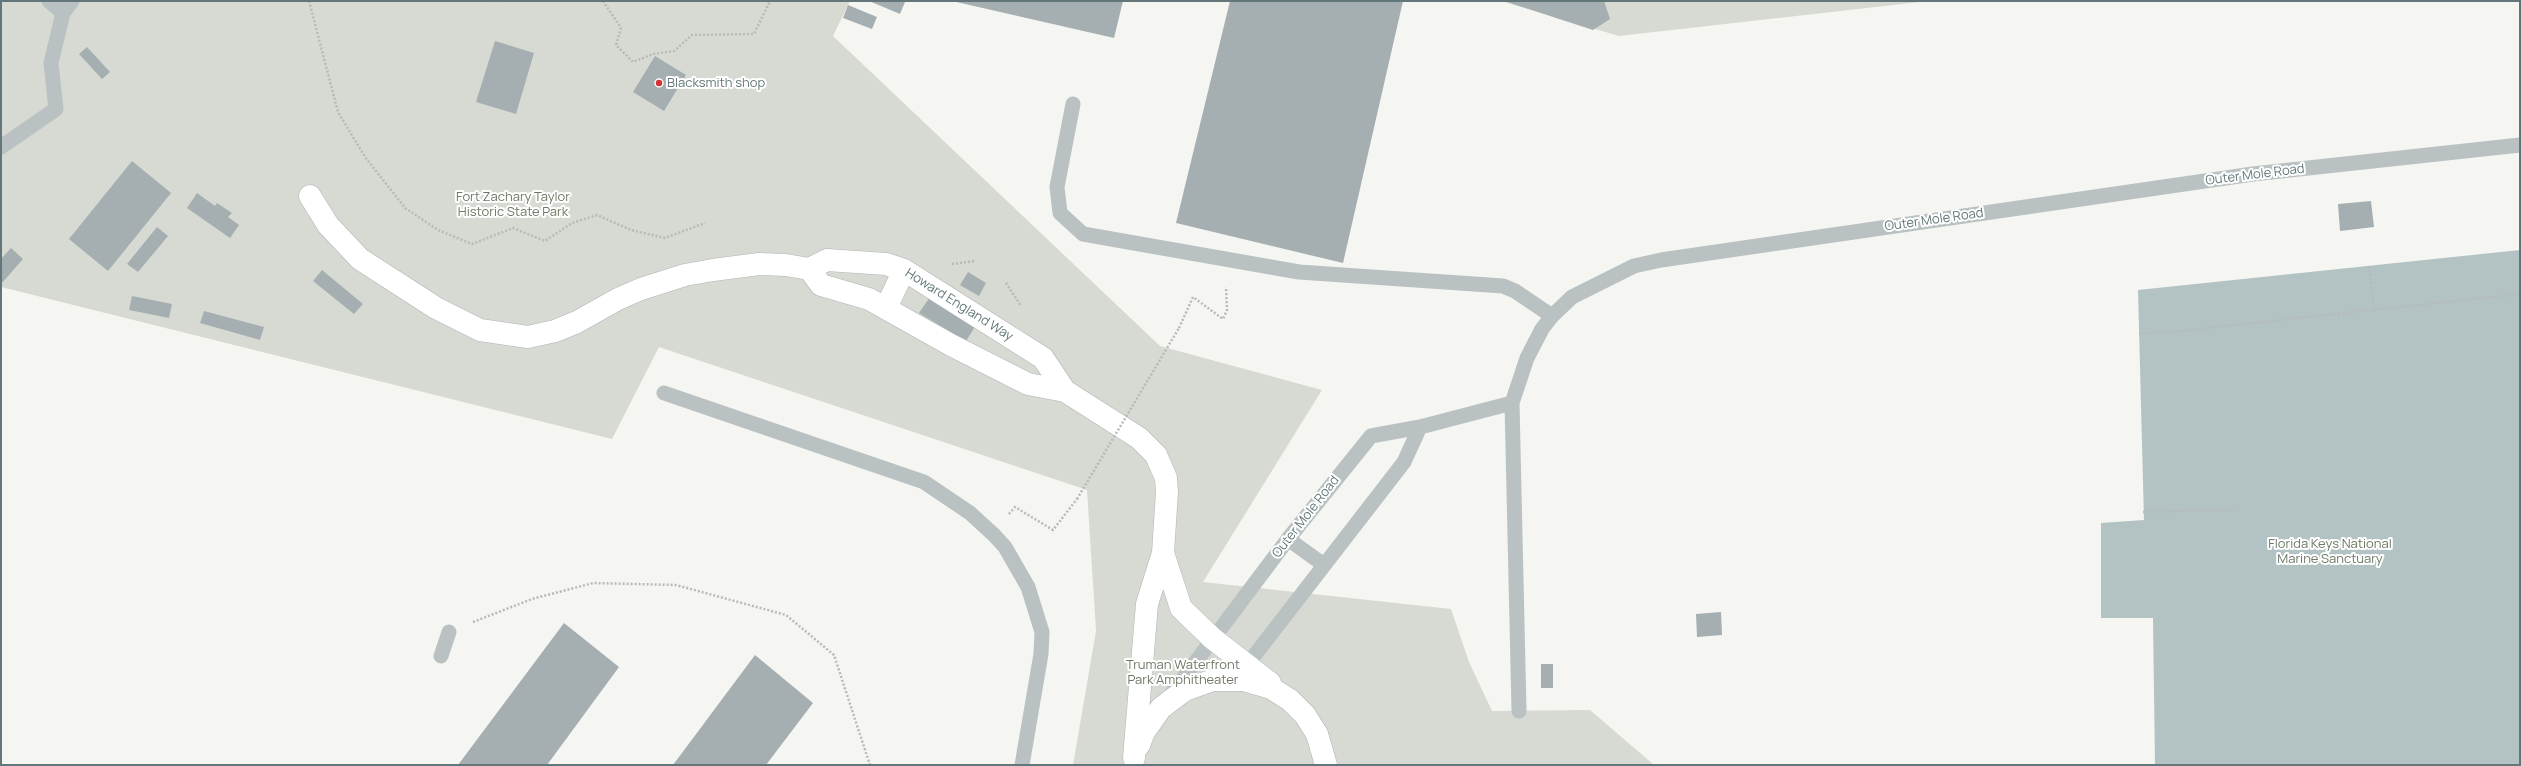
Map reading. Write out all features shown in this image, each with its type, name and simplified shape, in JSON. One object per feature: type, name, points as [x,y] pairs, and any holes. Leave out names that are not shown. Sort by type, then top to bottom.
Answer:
[{"type":"street","points":[[310,196],[328,225],[345,246],[381,274],[436,308],[480,330],[504,335],[528,337],[555,331],[578,322],[618,299],[685,275],[759,264],[786,265],[809,270]]},
{"type":"street","name":"Howard England Way","points":[[1065,392],[1042,358],[904,270],[886,264],[827,260],[809,270],[821,285],[869,299],[951,346],[1028,384],[1065,392],[1139,438],[1156,455],[1166,478],[1167,492],[1163,553]]},
{"type":"street","points":[[886,308],[904,270]]},
{"type":"street","points":[[1163,553],[1181,608],[1212,638],[1290,700],[1305,715],[1317,734],[1326,765]]},
{"type":"street","points":[[1134,762],[1147,604],[1163,553]]},
{"type":"street","points":[[1134,762],[1144,732],[1161,708],[1185,690],[1213,680],[1243,680],[1271,688],[1290,700]]},
{"type":"lane","points":[[1,147],[56,108],[51,63],[67,7],[49,1]]},
{"type":"lane","points":[[1073,104],[1057,187],[1060,214],[1083,234],[1320,274],[1503,286],[1515,291],[1552,316]]},
{"type":"lane","name":"Outer Mole Road","points":[[1161,708],[1212,638],[1288,539],[1371,436],[1420,427],[1512,403],[1527,358],[1542,329],[1552,316],[1572,297],[1634,266],[1661,260],[2252,174],[2520,145]]},
{"type":"lane","points":[[664,393],[924,482],[970,513],[1001,543],[1028,587],[1042,632],[1039,667],[1022,765]]},
{"type":"lane","points":[[1512,403],[1519,711]]},
{"type":"lane","points":[[1247,665],[1404,462],[1420,427]]},
{"type":"lane","points":[[1288,539],[1324,565]]},
{"type":"lane","points":[[441,656],[449,632]]},
{"type":"path","points":[[309,1],[336,109],[365,157],[405,208],[438,230],[472,244],[513,228],[545,241],[572,223],[597,215],[631,230],[665,238],[704,223]]},
{"type":"path","points":[[494,1],[500,1]]},
{"type":"path","points":[[603,1],[621,28],[616,45],[634,62],[653,54],[674,51],[692,35],[754,34],[770,1]]},
{"type":"path","points":[[1025,512],[1053,530],[1076,499],[1179,328],[1194,297],[1222,319],[1227,310],[1226,259]]},
{"type":"path","points":[[2369,266],[2374,310]]},
{"type":"path","points":[[2139,334],[2520,294]]},
{"type":"path","points":[[2171,332],[2180,330]]},
{"type":"path","points":[[2143,512],[2235,510]]},
{"type":"path","points":[[449,632],[532,599],[594,583],[676,584],[786,615],[834,655],[870,765]]},
{"type":"green space","name":"Fort Zachary Taylor Historic State Park","points":[[1,1],[850,1],[833,36],[1160,346],[1322,390],[1203,582],[1451,609],[1469,662],[1492,711],[1590,710],[1654,765],[1073,765],[1096,631],[1087,490],[659,347],[612,439],[1,287]]},
{"type":"green space","points":[[1501,1],[1929,1],[1619,36]]},
{"type":"shaded area","name":"Florida Keys National Marine Sanctuary","points":[[2520,250],[2520,765],[2155,765],[2153,618],[2101,618],[2101,523],[2144,520],[2138,290]]},
{"type":"building","points":[[869,1],[901,1],[905,2],[900,14]]},
{"type":"building","points":[[952,1],[1123,1],[1114,38]]},
{"type":"building","points":[[1230,1],[1403,1],[1343,263],[1176,223]]},
{"type":"building","points":[[1504,1],[1604,1],[1610,19],[1593,30]]},
{"type":"building","points":[[848,5],[877,17],[872,29],[843,18]]},
{"type":"building","points":[[495,41],[534,53],[516,114],[476,102]]},
{"type":"building","points":[[87,47],[110,72],[102,79],[79,54]]},
{"type":"building","name":"Blacksmith shop","points":[[655,56],[686,75],[664,111],[633,92]]},
{"type":"building","points":[[132,161],[171,193],[108,271],[69,239]]},
{"type":"building","points":[[197,193],[215,206],[217,203],[232,213],[228,217],[239,225],[230,238],[187,208]]},
{"type":"building","points":[[2371,201],[2374,227],[2340,231],[2338,204]]},
{"type":"building","points":[[157,227],[168,236],[138,272],[127,264]]},
{"type":"building","points":[[11,248],[23,259],[1,284],[1,259]]},
{"type":"building","points":[[322,270],[363,304],[354,314],[313,281]]},
{"type":"building","points":[[968,272],[986,283],[979,296],[960,285]]},
{"type":"building","points":[[132,296],[172,304],[169,318],[129,310]]},
{"type":"building","points":[[930,297],[976,325],[966,341],[919,313]]},
{"type":"building","points":[[204,311],[264,327],[260,340],[200,323]]},
{"type":"building","points":[[1721,612],[1722,635],[1697,637],[1696,614]]},
{"type":"building","points":[[564,623],[619,667],[547,765],[458,765]]},
{"type":"building","points":[[755,655],[813,703],[766,765],[673,765]]},
{"type":"building","points":[[1541,664],[1553,664],[1553,688],[1541,688]]},
{"type":"place","name":"Blacksmith shop","points":[[659,83]]},
{"type":"park label","name":"Truman Waterfront Park Amphitheater","points":[[1183,672]]}]
